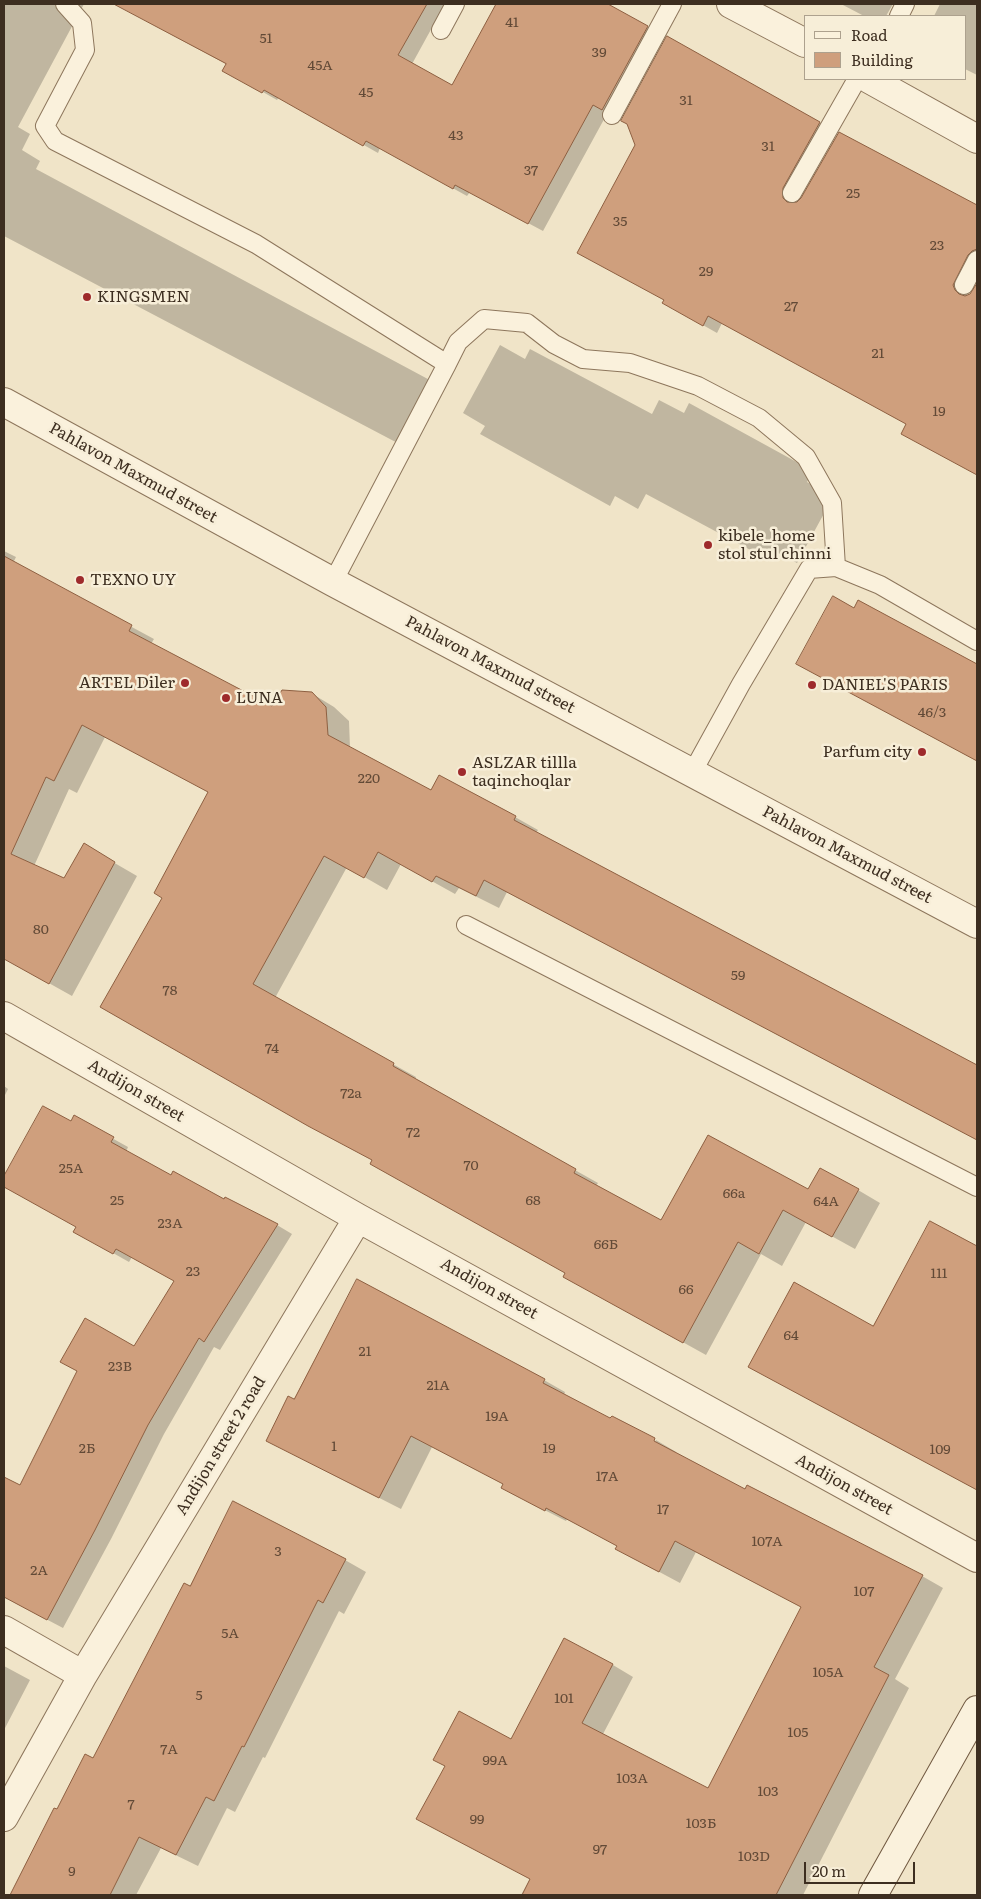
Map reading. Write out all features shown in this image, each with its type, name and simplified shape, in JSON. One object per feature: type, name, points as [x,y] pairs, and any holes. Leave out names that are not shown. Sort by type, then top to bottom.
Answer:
[{"type":"street","points":[[731,4],[804,43]]},
{"type":"street","points":[[871,80],[977,139]]},
{"type":"street","name":"Pahlavon Maxmud street","points":[[4,402],[333,582],[977,924]]},
{"type":"street","name":"Andijon street","points":[[4,1016],[358,1218],[977,1558]]},
{"type":"street","name":"Andijon street 2 road","points":[[4,1817],[83,1675],[358,1218]]},
{"type":"street","points":[[4,1630],[83,1675]]},
{"type":"street","points":[[873,1895],[977,1710]]},
{"type":"lane","points":[[65,4],[82,23],[86,50],[45,126],[55,141],[256,244],[447,364]]},
{"type":"lane","points":[[441,30],[455,4]]},
{"type":"lane","points":[[612,115],[672,4]]},
{"type":"lane","points":[[899,15],[905,4]]},
{"type":"lane","points":[[792,193],[856,80]]},
{"type":"lane","points":[[964,285],[977,260]]},
{"type":"lane","points":[[333,582],[458,342],[484,320],[526,323],[554,344],[584,359],[630,363],[707,391],[759,418],[806,457],[832,503],[836,567]]},
{"type":"lane","points":[[692,773],[741,684],[809,569],[836,567],[880,585],[977,642]]},
{"type":"lane","points":[[466,925],[977,1187]]},
{"type":"building","points":[[114,4],[427,4],[398,55],[452,85],[496,4],[608,4],[648,26],[602,110],[593,105],[528,224],[455,185],[453,189],[366,141],[363,146],[264,90],[262,93],[222,71],[226,64]]},
{"type":"building","points":[[667,36],[820,122],[783,188],[783,198],[787,202],[797,202],[801,198],[839,132],[977,205],[977,249],[968,255],[953,285],[959,294],[965,296],[970,294],[977,283],[977,475],[901,434],[906,424],[708,316],[703,326],[662,303],[664,300],[577,253],[635,145],[627,124],[621,121]]},
{"type":"building","points":[[4,556],[132,625],[129,631],[272,706],[282,690],[312,692],[326,707],[328,735],[431,790],[439,775],[516,816],[514,820],[977,1065],[977,1140],[484,880],[476,896],[436,876],[432,882],[378,852],[364,878],[324,856],[253,984],[394,1063],[393,1066],[576,1169],[574,1173],[661,1220],[708,1135],[808,1189],[820,1168],[859,1189],[832,1237],[783,1210],[759,1254],[738,1242],[683,1343],[563,1277],[565,1273],[370,1164],[372,1160],[308,1126],[100,1007],[162,898],[154,893],[208,792],[82,725],[54,781],[46,777],[11,854],[64,878],[84,843],[115,862],[49,984],[4,959]]},
{"type":"building","points":[[833,596],[854,608],[858,600],[977,664],[977,761],[796,664]]},
{"type":"building","points":[[43,1106],[71,1121],[74,1115],[114,1137],[111,1142],[171,1175],[173,1171],[224,1199],[225,1197],[278,1224],[204,1342],[199,1338],[148,1425],[47,1620],[4,1597],[4,1477],[20,1485],[77,1371],[60,1362],[85,1318],[134,1346],[174,1281],[116,1249],[113,1254],[73,1232],[76,1227],[4,1187],[4,1176]]},
{"type":"building","points":[[930,1221],[977,1246],[977,1490],[748,1367],[794,1282],[873,1326]]},
{"type":"building","points":[[357,1279],[545,1379],[543,1383],[610,1418],[612,1416],[655,1438],[654,1441],[745,1489],[747,1485],[923,1575],[874,1667],[889,1675],[776,1895],[522,1895],[530,1879],[416,1819],[445,1766],[433,1760],[459,1711],[511,1739],[564,1638],[613,1664],[582,1723],[708,1788],[801,1607],[675,1541],[659,1572],[615,1549],[617,1546],[546,1508],[545,1511],[501,1488],[503,1484],[411,1436],[379,1498],[266,1441],[288,1396],[294,1399]]},
{"type":"building","points":[[233,1501],[346,1559],[323,1603],[318,1600],[244,1747],[242,1746],[214,1801],[206,1797],[176,1855],[139,1837],[110,1895],[10,1895],[54,1808],[57,1809],[85,1754],[93,1758],[184,1583],[190,1586]]},
{"type":"place","name":"KINGSMEN","points":[[87,297]]},
{"type":"place","name":"kibele_home stol stul chinni","points":[[708,545]]},
{"type":"place","name":"TEXNO UY","points":[[80,580]]},
{"type":"place","name":"ARTEL Diler","points":[[185,683]]},
{"type":"place","name":"DANIEL'S PARIS","points":[[812,685]]},
{"type":"place","name":"LUNA","points":[[226,698]]},
{"type":"place","name":"Parfum city","points":[[922,752]]},
{"type":"place","name":"ASLZAR tillla taqinchoqlar","points":[[462,772]]}]
